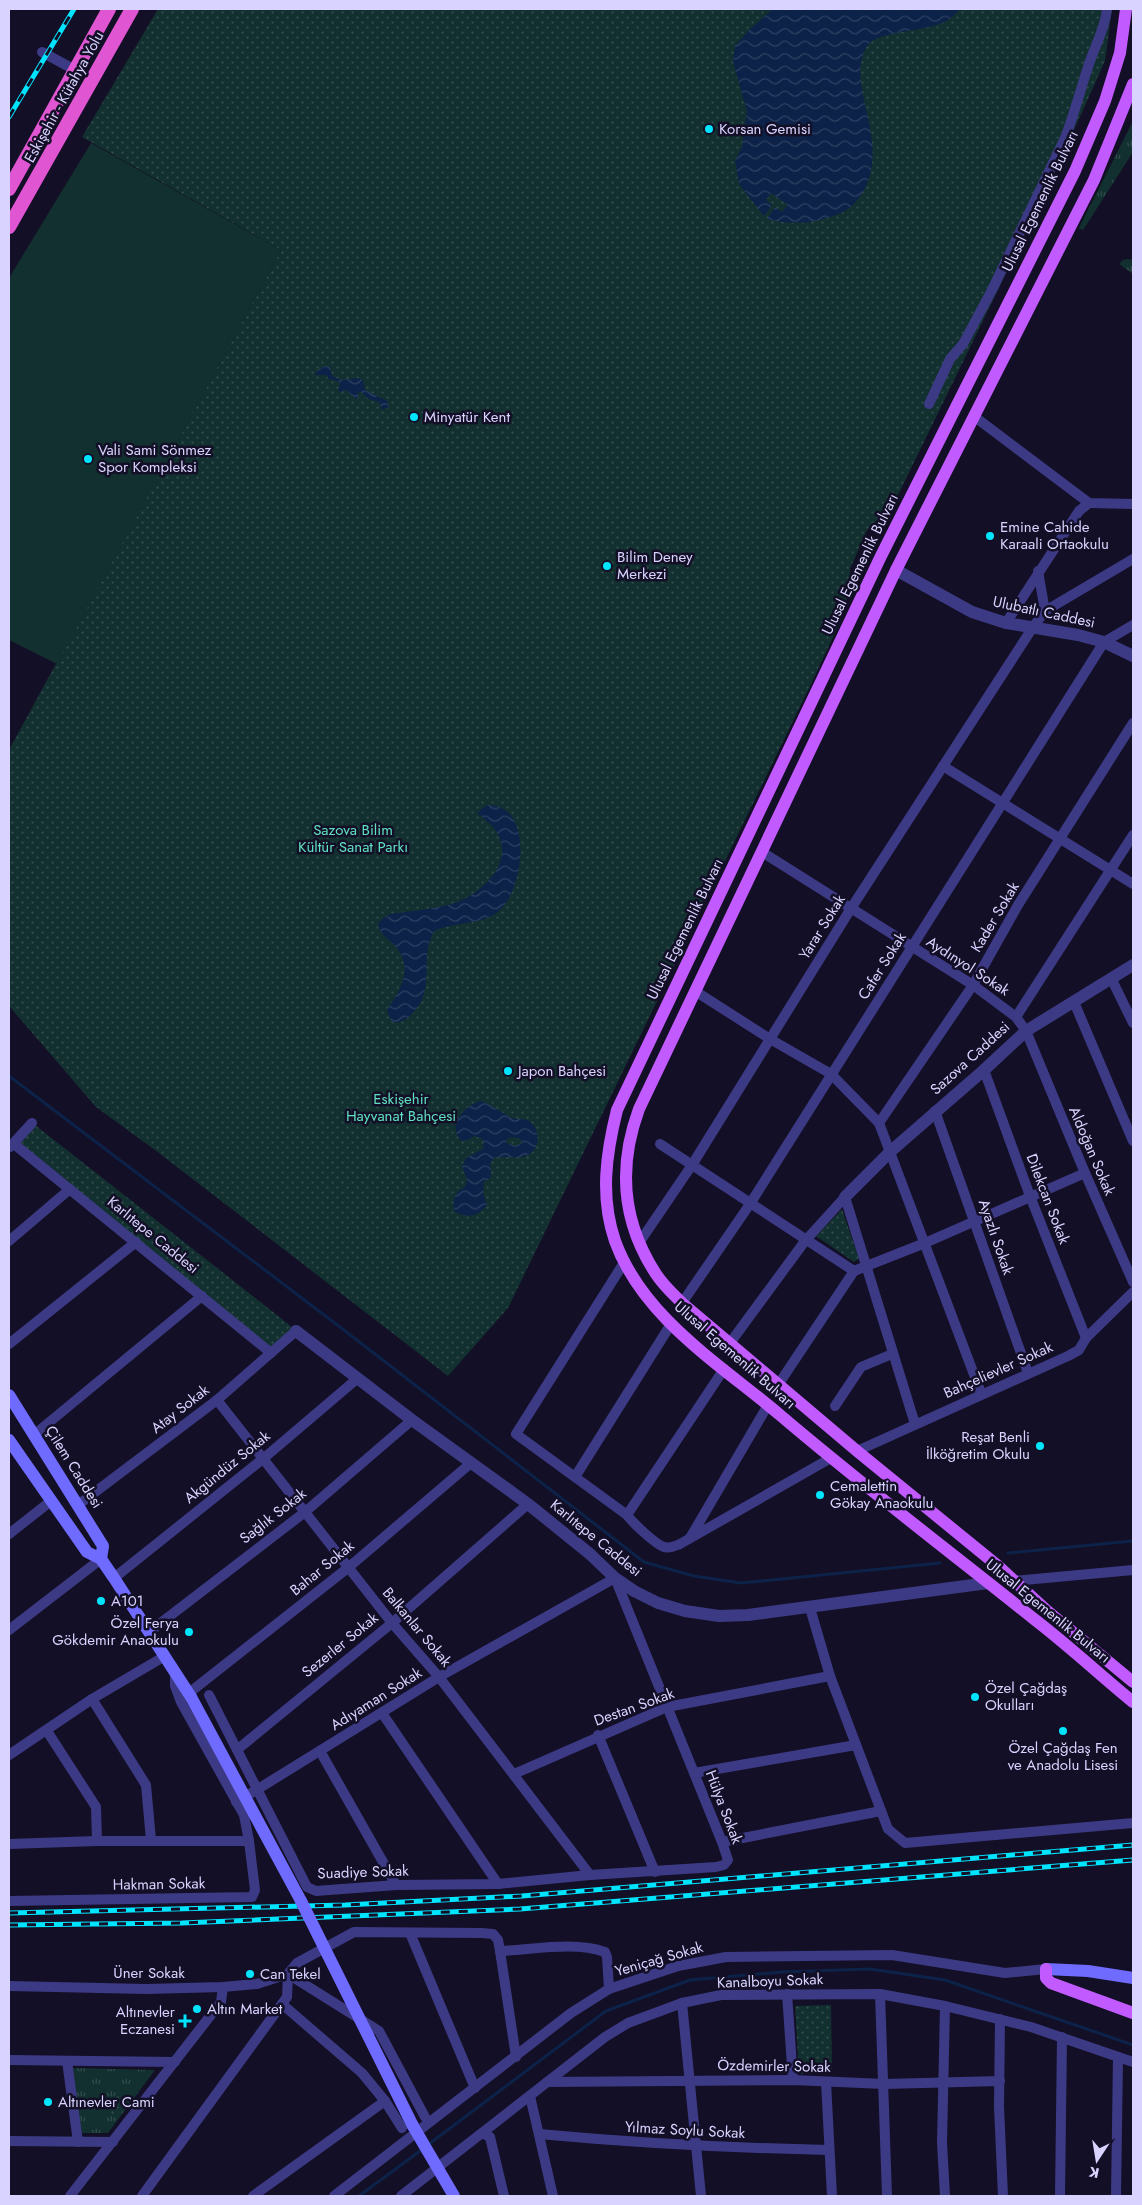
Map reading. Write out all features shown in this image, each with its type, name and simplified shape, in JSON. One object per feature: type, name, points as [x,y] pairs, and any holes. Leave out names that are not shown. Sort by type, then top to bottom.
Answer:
[{"type":"highway","name":"Eskişehir - Kütahya Yolu","points":[[9,189],[109,9]]},
{"type":"highway","name":"Eskişehir - Kütahya Yolu","points":[[9,227],[132,9]]},
{"type":"main road","name":"Ulusal Egemenlik Bulvarı","points":[[1126,9],[1120,53],[1105,101],[1075,171],[881,556],[617,1110],[605,1171],[606,1205],[615,1241],[639,1286],[671,1324],[831,1458],[1036,1620],[1133,1702]]},
{"type":"main road","name":"Ulusal Egemenlik Bulvarı","points":[[1133,84],[1094,180],[896,570],[639,1108],[630,1133],[626,1154],[626,1190],[630,1214],[639,1243],[657,1276],[682,1303],[778,1386],[1133,1682]]},
{"type":"main road","name":"Çilem Caddesi","points":[[9,1395],[104,1546],[101,1559]]},
{"type":"main road","points":[[9,1441],[88,1552],[101,1559],[190,1695],[300,1899],[412,2131],[454,2196]]},
{"type":"main road","points":[[831,1458],[857,1451]]},
{"type":"main road","points":[[1133,1978],[1088,1971],[1046,1969],[1046,1978],[1051,1983],[1068,1991],[1133,2013]]},
{"type":"street","points":[[930,404],[950,359],[963,344],[993,288],[1065,138],[1075,113],[1089,64],[1106,21],[1107,9]]},
{"type":"street","points":[[42,52],[75,70]]},
{"type":"street","points":[[975,417],[1089,503],[1133,504]]},
{"type":"street","points":[[1006,623],[1038,571],[1079,511],[1089,503]]},
{"type":"street","points":[[1038,571],[1045,611],[1133,559]]},
{"type":"street","name":"Ulubatlı Caddesi","points":[[896,570],[972,612],[1006,623],[1104,642],[1133,656]]},
{"type":"street","name":"Yarar Sokak","points":[[639,1243],[692,1166],[850,910],[1045,611]]},
{"type":"street","points":[[1104,642],[1133,625]]},
{"type":"street","name":"Cafer Sokak","points":[[682,1303],[750,1204],[1104,642]]},
{"type":"street","name":"Kader Sokak","points":[[880,1123],[973,985],[1018,905],[1133,724]]},
{"type":"street","points":[[943,766],[1133,884]]},
{"type":"street","points":[[1016,1016],[1133,834]]},
{"type":"street","name":"Aydınyol Sokak","points":[[762,852],[850,910],[973,985],[1016,1016],[1026,1031]]},
{"type":"street","name":"Sazova Caddesi","points":[[845,1197],[935,1111],[984,1070],[1026,1031],[1133,965]]},
{"type":"street","points":[[1111,978],[1133,1023]]},
{"type":"street","points":[[695,991],[770,1039],[831,1074],[880,1123],[981,1393]]},
{"type":"street","points":[[1074,1002],[1133,1141]]},
{"type":"street","name":"Aldoğan Sokak","points":[[1026,1031],[1133,1282]]},
{"type":"street","name":"Dilekcan Sokak","points":[[984,1070],[1030,1196],[1086,1338]]},
{"type":"street","name":"Ayazlı Sokak","points":[[935,1111],[1028,1373]]},
{"type":"street","points":[[12,1146],[32,1123]]},
{"type":"street","points":[[660,1144],[805,1241],[854,1271]]},
{"type":"street","name":"Karlıtepe Caddesi","points":[[12,1146],[70,1189],[271,1353]]},
{"type":"street","points":[[778,1386],[854,1271],[924,1243],[1085,1173]]},
{"type":"street","points":[[9,1240],[70,1189]]},
{"type":"street","points":[[730,1344],[805,1241],[845,1197]]},
{"type":"street","points":[[845,1197],[915,1424]]},
{"type":"street","points":[[9,1344],[136,1242]]},
{"type":"street","points":[[625,1261],[516,1434],[627,1515],[633,1524],[664,1547],[673,1547],[690,1538],[831,1458]]},
{"type":"street","name":"Bahçelievler Sokak","points":[[857,1451],[1079,1350],[1086,1338],[1133,1292]]},
{"type":"street","points":[[35,1434],[202,1296]]},
{"type":"street","points":[[574,1477],[671,1324]]},
{"type":"street","name":"Karlıtepe Caddesi","points":[[296,1331],[412,1420],[528,1504],[590,1554],[615,1578],[658,1603],[685,1611],[719,1616],[748,1615],[810,1608],[988,1582]]},
{"type":"street","name":"Atay Sokak","points":[[78,1505],[217,1400],[296,1331]]},
{"type":"street","points":[[835,1406],[861,1367],[892,1354]]},
{"type":"street","points":[[627,1515],[724,1369]]},
{"type":"street","name":"Akgündüz Sokak","points":[[114,1578],[264,1458],[358,1378]]},
{"type":"street","name":"Balkanlar Sokak","points":[[217,1400],[392,1623],[439,1677],[590,1875]]},
{"type":"street","points":[[690,1538],[768,1405]]},
{"type":"street","name":"Sağlık Sokak","points":[[150,1632],[305,1512],[412,1420]]},
{"type":"street","name":"Bahar Sokak","points":[[190,1695],[349,1567],[472,1463]]},
{"type":"street","points":[[9,1534],[51,1501]]},
{"type":"street","name":"Sezerler Sokak","points":[[238,1749],[392,1623],[464,1558],[528,1504]]},
{"type":"street","points":[[9,1630],[101,1559]]},
{"type":"street","points":[[1014,1581],[1133,1570]]},
{"type":"street","name":"Adıyaman Sokak","points":[[236,1802],[439,1677],[615,1578]]},
{"type":"street","name":"Hülya Sokak","points":[[498,1884],[724,1865],[728,1860],[615,1578]]},
{"type":"street","points":[[810,1608],[830,1676],[888,1829],[905,1843],[1133,1823]]},
{"type":"street","points":[[9,1755],[92,1699],[165,1656]]},
{"type":"street","points":[[9,1844],[151,1840],[249,1841],[244,1815],[181,1702],[175,1686],[175,1672]]},
{"type":"street","name":"Destan Sokak","points":[[514,1774],[668,1707],[830,1676]]},
{"type":"street","points":[[209,1695],[258,1790]]},
{"type":"street","points":[[92,1699],[146,1785],[151,1840]]},
{"type":"street","points":[[382,1713],[498,1884]]},
{"type":"street","points":[[47,1730],[96,1807],[97,1841]]},
{"type":"street","points":[[598,1736],[655,1872]]},
{"type":"street","points":[[694,1773],[856,1745]]},
{"type":"street","points":[[320,1751],[396,1885]]},
{"type":"street","name":"Suadiye Sokak","points":[[258,1790],[307,1887],[316,1891],[396,1885],[498,1884]]},
{"type":"street","points":[[722,1842],[881,1811]]},
{"type":"street","name":"Hakman Sokak","points":[[9,1901],[252,1897],[255,1890],[249,1841]]},
{"type":"street","points":[[142,2196],[287,1997],[288,1974],[297,1963],[354,1932],[494,1934],[498,1940],[516,2057]]},
{"type":"street","points":[[410,1933],[475,2088]]},
{"type":"street","points":[[500,1952],[569,1947],[597,1949],[604,1952],[607,1957],[609,1989]]},
{"type":"street","name":"Yeniçağ Sokak","points":[[334,2196],[412,2131],[475,2088],[571,2013],[609,1989],[678,1966],[726,1957],[892,1955],[1005,1973],[1046,1969]]},
{"type":"street","points":[[288,1974],[379,2031],[425,2117]]},
{"type":"street","name":"Üner Sokak","points":[[9,1986],[146,1989],[223,1988],[257,1984],[288,1974]]},
{"type":"street","points":[[70,2196],[221,2002],[223,1988]]},
{"type":"street","points":[[787,1994],[793,2080]]},
{"type":"street","points":[[880,1994],[887,2196]]},
{"type":"street","name":"Kanalboyu Sokak","points":[[401,2196],[435,2165],[482,2133],[605,2036],[628,2023],[682,2003],[720,1995],[880,1994],[945,2006],[1000,2019],[1062,2036],[1133,2062]]},
{"type":"street","points":[[682,2003],[701,2196]]},
{"type":"street","points":[[282,2004],[362,2073],[385,2102],[412,2131]]},
{"type":"street","points":[[945,2006],[942,2143],[945,2196]]},
{"type":"street","points":[[1000,2019],[999,2107],[1003,2196]]},
{"type":"street","points":[[1060,2196],[1062,2036]]},
{"type":"street","points":[[1116,2196],[1118,2057]]},
{"type":"street","points":[[9,2060],[175,2062]]},
{"type":"street","points":[[67,2061],[78,2142]]},
{"type":"street","name":"Özdemirler Sokak","points":[[547,2082],[793,2080],[884,2084],[1000,2081]]},
{"type":"street","points":[[826,2082],[832,2196]]},
{"type":"street","points":[[530,2096],[553,2196]]},
{"type":"street","points":[[253,2196],[385,2102]]},
{"type":"street","points":[[482,2133],[490,2137],[504,2196]]},
{"type":"street","name":"Yılmaz Soylu Sokak","points":[[539,2134],[736,2148],[829,2150]]},
{"type":"street","points":[[9,2141],[113,2142]]},
{"type":"green space","name":"Sazova Bilim Kültür Sanat Parkı","points":[[158,9],[1112,9],[1105,61],[1052,179],[883,526],[867,530],[850,569],[851,585],[841,620],[508,1308],[448,1376],[159,1153],[96,1107],[9,1006],[9,750],[281,250],[82,137]]},
{"type":"green space","points":[[1133,121],[1133,152],[1083,230],[1079,228]]},
{"type":"green space","name":"Vali Sami Sönmez Spor Kompleksi","points":[[91,143],[281,250],[57,664],[9,640],[9,278]]},
{"type":"green space","points":[[1123,260],[1133,260],[1133,274],[1119,264]]},
{"type":"green space","points":[[35,1125],[293,1328],[270,1348],[20,1144]]},
{"type":"green space","points":[[842,1209],[859,1259],[854,1262],[816,1236]]},
{"type":"green space","points":[[831,2005],[832,2074],[799,2074],[795,2006]]},
{"type":"green space","points":[[72,2068],[155,2070],[108,2133],[80,2133]]},
{"type":"green space","points":[[120,2093],[130,2103],[121,2115],[115,2115],[109,2112],[108,2103]]},
{"type":"water","points":[[773,9],[960,9],[944,22],[882,37],[867,46],[861,61],[861,78],[871,132],[873,152],[871,171],[864,190],[858,199],[843,212],[825,219],[792,223],[767,219],[775,207],[782,212],[788,205],[771,193],[766,200],[772,205],[764,216],[739,184],[735,161],[742,147],[747,111],[733,62],[735,46],[750,29]]},
{"type":"water","points":[[325,366],[330,367],[332,376],[341,380],[357,378],[363,380],[365,390],[387,401],[389,407],[382,410],[379,402],[369,399],[361,392],[358,393],[358,398],[356,399],[346,390],[341,392],[338,390],[340,384],[338,381],[328,379],[327,375],[315,375],[318,370]]},
{"type":"water","points":[[487,805],[502,808],[512,817],[518,831],[519,865],[516,882],[510,897],[502,908],[488,918],[434,931],[427,953],[426,985],[423,996],[410,1016],[402,1021],[392,1022],[387,1010],[397,994],[404,976],[403,959],[399,951],[381,933],[378,924],[390,914],[433,908],[458,902],[477,891],[486,883],[494,874],[502,853],[501,842],[496,831],[477,813]]},
{"type":"water","points":[[481,1101],[512,1118],[527,1120],[535,1127],[538,1137],[536,1147],[528,1155],[494,1158],[490,1163],[491,1176],[488,1180],[484,1181],[483,1192],[487,1205],[480,1212],[467,1216],[454,1211],[453,1203],[459,1191],[465,1187],[467,1179],[462,1166],[466,1158],[483,1149],[484,1142],[481,1138],[474,1136],[462,1141],[457,1135],[456,1123],[463,1111]],"holes":[[[511,1137],[521,1139],[522,1143],[515,1146],[507,1143],[506,1140]]]},
{"type":"waterway","points":[[9,1076],[340,1327],[644,1562],[694,1576],[741,1583],[940,1563]]},
{"type":"waterway","points":[[1008,1553],[1133,1541]]},
{"type":"waterway","points":[[429,2144],[606,2011],[690,1980],[782,1972],[870,1969],[945,1980],[1133,2045]]},
{"type":"waterway","points":[[359,2196],[424,2148]]},
{"type":"railway","points":[[9,117],[74,9]]},
{"type":"railway","points":[[9,1913],[345,1905],[522,1896],[1133,1845]]},
{"type":"railway","points":[[9,1925],[182,1923],[520,1909],[1133,1860]]},
{"type":"place","name":"Korsan Gemisi","points":[[709,129]]},
{"type":"place","name":"Minyatür Kent","points":[[414,417]]},
{"type":"place","name":"Vali Sami Sönmez Spor Kompleksi","points":[[88,459]]},
{"type":"place","name":"Emine Cahide Karaali Ortaokulu","points":[[990,536]]},
{"type":"place","name":"Bilim Deney Merkezi","points":[[607,566]]},
{"type":"place","name":"Japon Bahçesi","points":[[508,1071]]},
{"type":"place","name":"Reşat Benli İlköğretim Okulu","points":[[1040,1446]]},
{"type":"place","name":"Cemalettin Gökay Anaokulu","points":[[820,1495]]},
{"type":"place","name":"A101","points":[[101,1601]]},
{"type":"place","name":"Özel Ferya Gökdemir Anaokulu","points":[[189,1632]]},
{"type":"place","name":"Özel Çağdaş Okulları","points":[[975,1697]]},
{"type":"place","name":"Özel Çağdaş Fen ve Anadolu Lisesi","points":[[1063,1731]]},
{"type":"place","name":"Can Tekel","points":[[250,1974]]},
{"type":"place","name":"Altın Market","points":[[197,2009]]},
{"type":"place","name":"Altınevler Eczanesi","points":[[185,2021]]},
{"type":"place","name":"Altınevler Cami","points":[[48,2102]]},
{"type":"park label","name":"Eskişehir Hayvanat Bahçesi","points":[[401,1108]]}]
